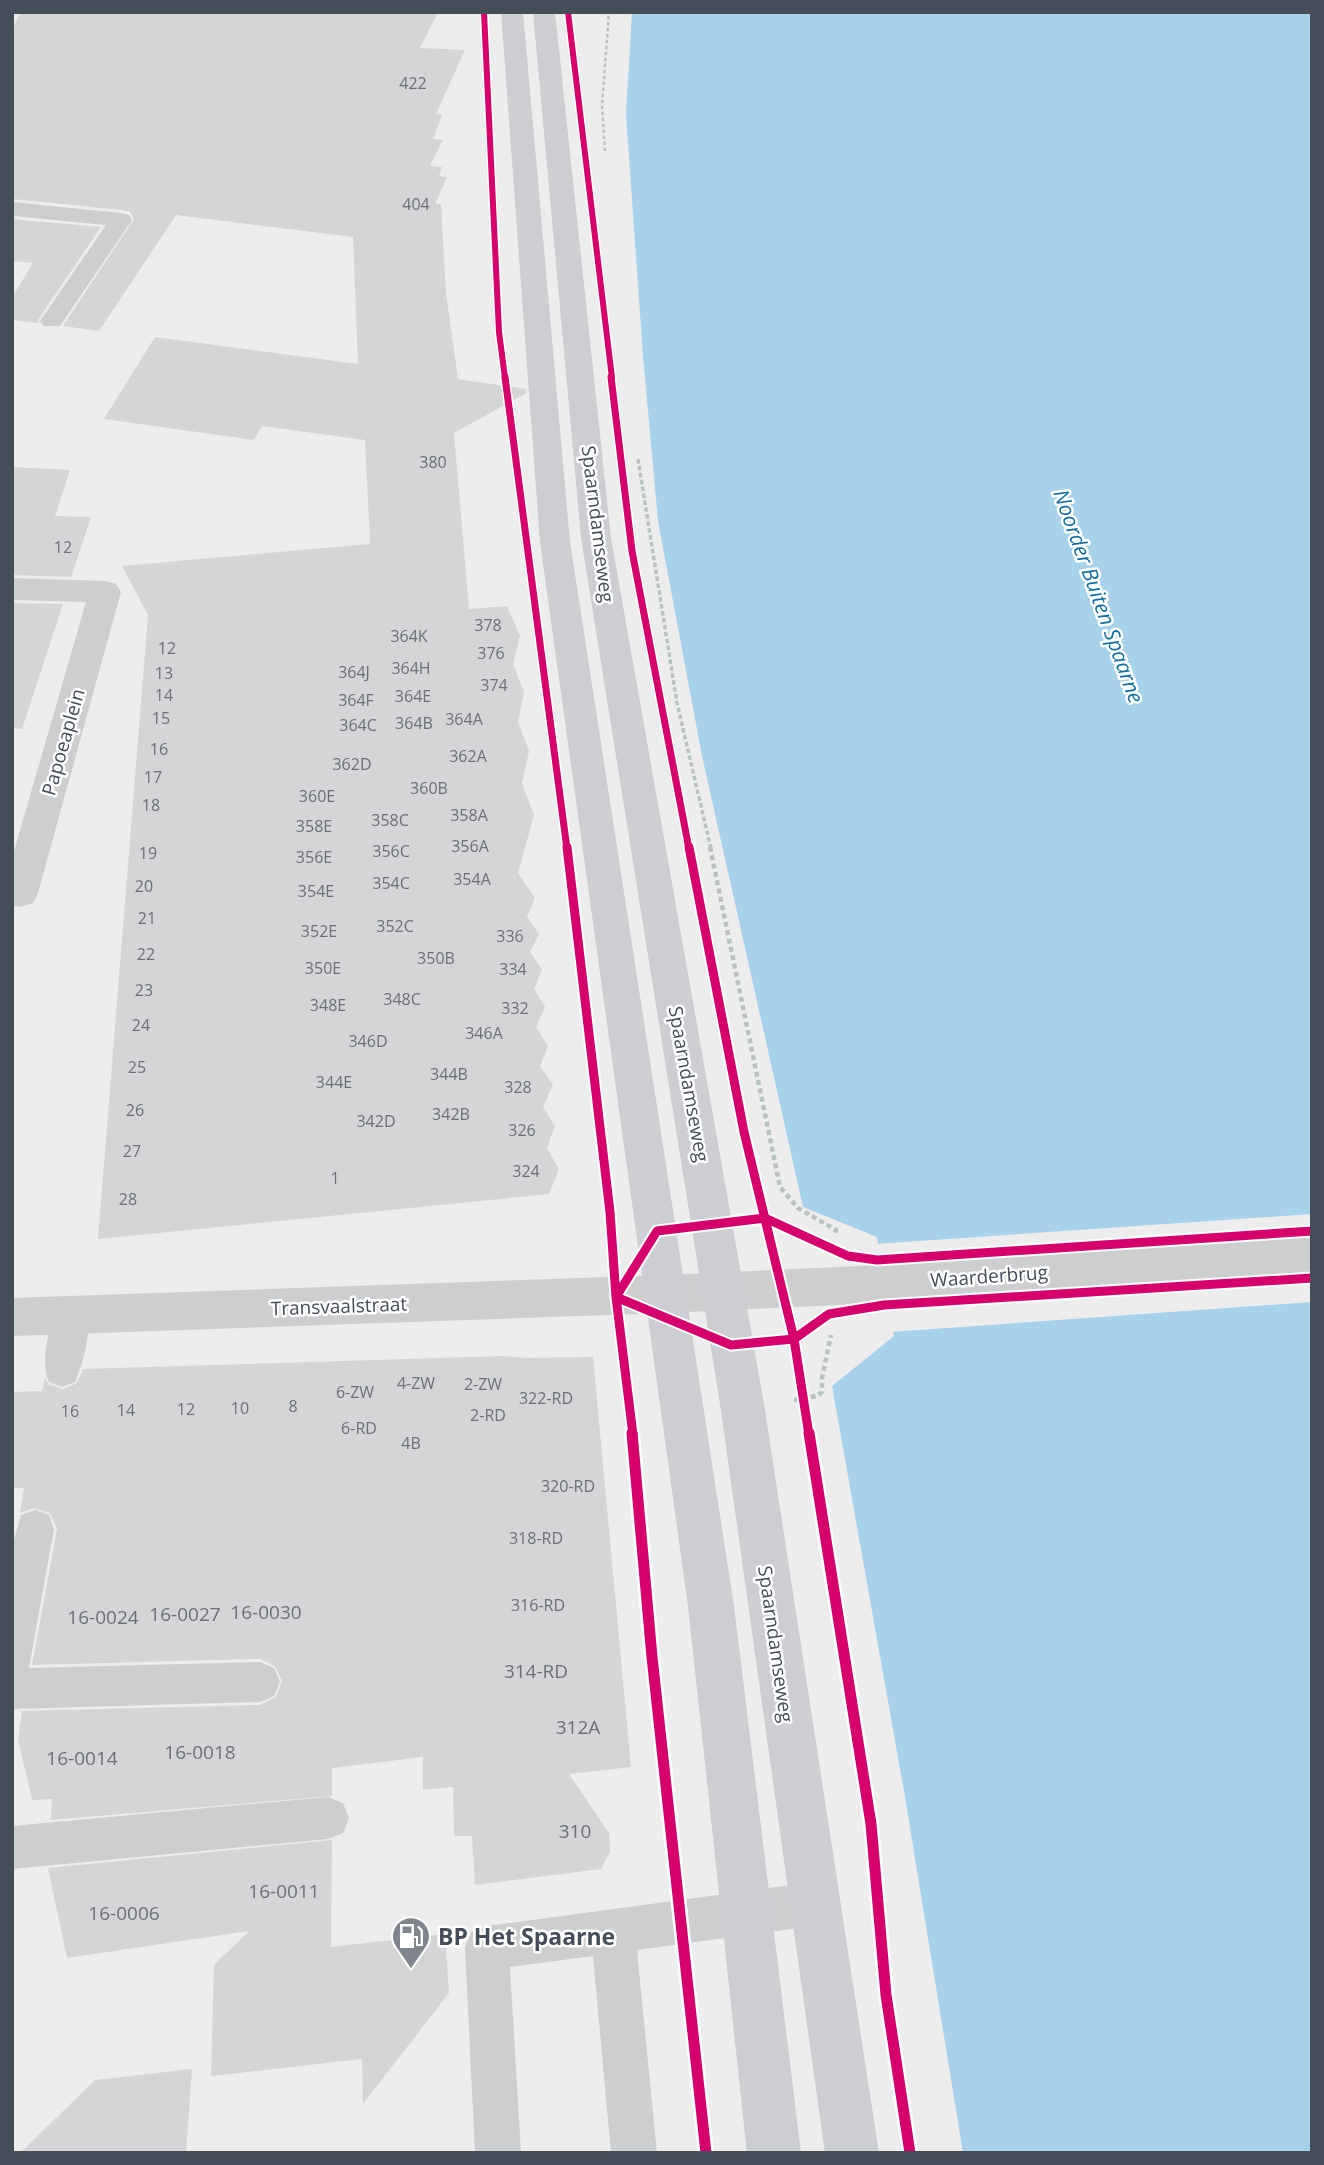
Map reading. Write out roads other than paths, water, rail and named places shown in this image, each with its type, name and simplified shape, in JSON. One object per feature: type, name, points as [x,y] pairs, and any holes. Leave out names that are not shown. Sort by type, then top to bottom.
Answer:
[{"type":"main road","points":[[512,12],[555,542],[711,1606],[774,2153]]},
{"type":"main road","name":"Spaarndamseweg","points":[[544,12],[596,538],[742,1404],[852,2153]]},
{"type":"street","name":"Papoeaplein","points":[[12,589],[105,592],[20,893]]},
{"type":"street","name":"Waarderbrug","points":[[666,1294],[881,1284],[1312,1255]]},
{"type":"street","name":"Transvaalstraat","points":[[12,1317],[666,1294]]},
{"type":"lane","points":[[12,208],[121,220],[52,321]]},
{"type":"lane","points":[[62,1370],[72,1315]]},
{"type":"lane","points":[[12,1661],[35,1529]]},
{"type":"lane","points":[[12,1689],[260,1682]]},
{"type":"lane","points":[[12,1848],[328,1818]]},
{"type":"lane","points":[[498,2153],[487,1948],[814,1904]]},
{"type":"lane","points":[[613,1931],[634,2153]]},
{"type":"water","name":"Noorder Buiten Spaarne","points":[[632,12],[1312,12],[1312,2153],[963,2153],[905,1797],[832,1386],[894,1336],[877,1237],[803,1207],[702,756],[658,521],[626,114]]},
{"type":"place","name":"BP Het Spaarne","points":[[411,1970]]}]
